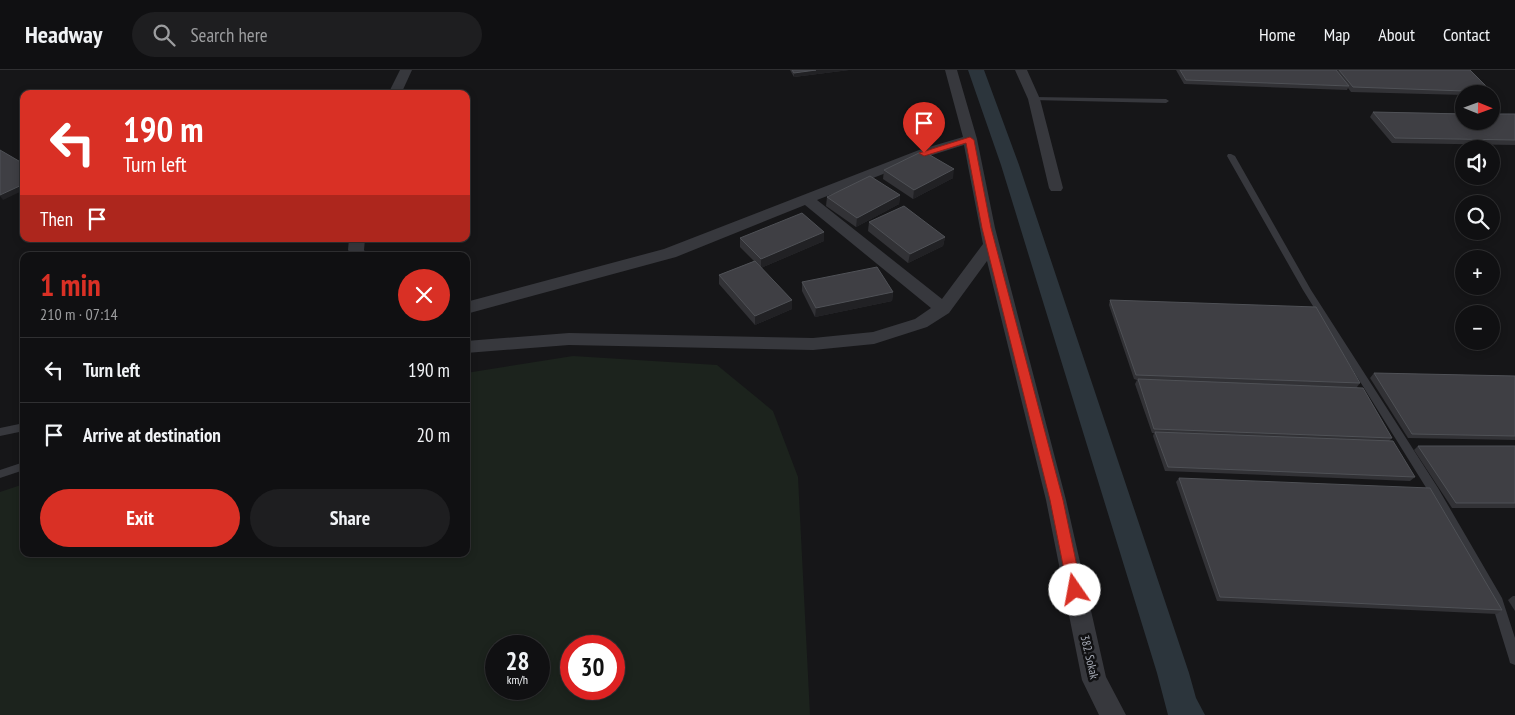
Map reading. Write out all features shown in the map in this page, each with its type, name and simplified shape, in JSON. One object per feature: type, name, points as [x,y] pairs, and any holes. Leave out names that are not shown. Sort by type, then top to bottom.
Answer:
[{"type":"street","points":[[396,90],[406,70]]},
{"type":"street","name":"382. Sokak","points":[[952,70],[970,140],[991,244],[1056,500],[1094,680],[1113,715]]},
{"type":"street","points":[[1021,70],[1034,99],[1056,188]]},
{"type":"street","points":[[470,307],[670,253],[924,153],[970,140]]},
{"type":"street","points":[[806,200],[943,309]]},
{"type":"street","points":[[470,347],[569,339],[813,344],[874,338],[921,323],[943,309],[991,244]]},
{"type":"lane","points":[[1034,99],[1166,101]]},
{"type":"lane","points":[[1231,156],[1307,290],[1434,491],[1498,602],[1515,658]]},
{"type":"lane","points":[[0,432],[20,428]]},
{"type":"lane","points":[[0,474],[20,467]]},
{"type":"shaded area","points":[[573,356],[717,365],[773,411],[798,477],[810,715],[0,715],[0,492],[20,485],[20,557],[470,557],[470,372]]},
{"type":"building","points":[[792,70],[816,70],[794,73]]},
{"type":"building","points":[[1180,70],[1336,70],[1349,86],[1186,80]]},
{"type":"building","points":[[1339,70],[1470,70],[1485,85],[1455,85],[1455,91],[1353,87]]},
{"type":"building","points":[[1373,112],[1455,114],[1455,130],[1500,130],[1500,114],[1515,114],[1515,140],[1395,138]]},
{"type":"building","points":[[0,150],[20,162],[20,186],[0,195]]},
{"type":"building","points":[[923,151],[954,169],[914,190],[884,170]]},
{"type":"building","points":[[870,176],[900,195],[857,218],[827,197]]},
{"type":"building","points":[[904,206],[945,237],[910,254],[869,222]]},
{"type":"building","points":[[802,213],[824,232],[761,259],[740,238]]},
{"type":"building","points":[[755,261],[792,300],[755,316],[719,275]]},
{"type":"building","points":[[877,267],[893,292],[816,308],[802,282]]},
{"type":"building","points":[[1110,300],[1316,307],[1360,383],[1136,375]]},
{"type":"building","points":[[1374,373],[1515,376],[1515,436],[1412,434]]},
{"type":"building","points":[[1138,379],[1363,388],[1392,438],[1154,429]]},
{"type":"building","points":[[1155,432],[1393,441],[1415,477],[1168,467]]},
{"type":"building","points":[[1418,446],[1515,446],[1515,503],[1456,503]]},
{"type":"building","points":[[1179,478],[1430,488],[1502,610],[1220,597]]},
{"type":"waterway","points":[[976,70],[1010,165],[1173,673],[1181,707],[1188,715]]},
{"type":"route","points":[[924,153],[970,140],[987,228],[1056,500],[1075,590]]}]
